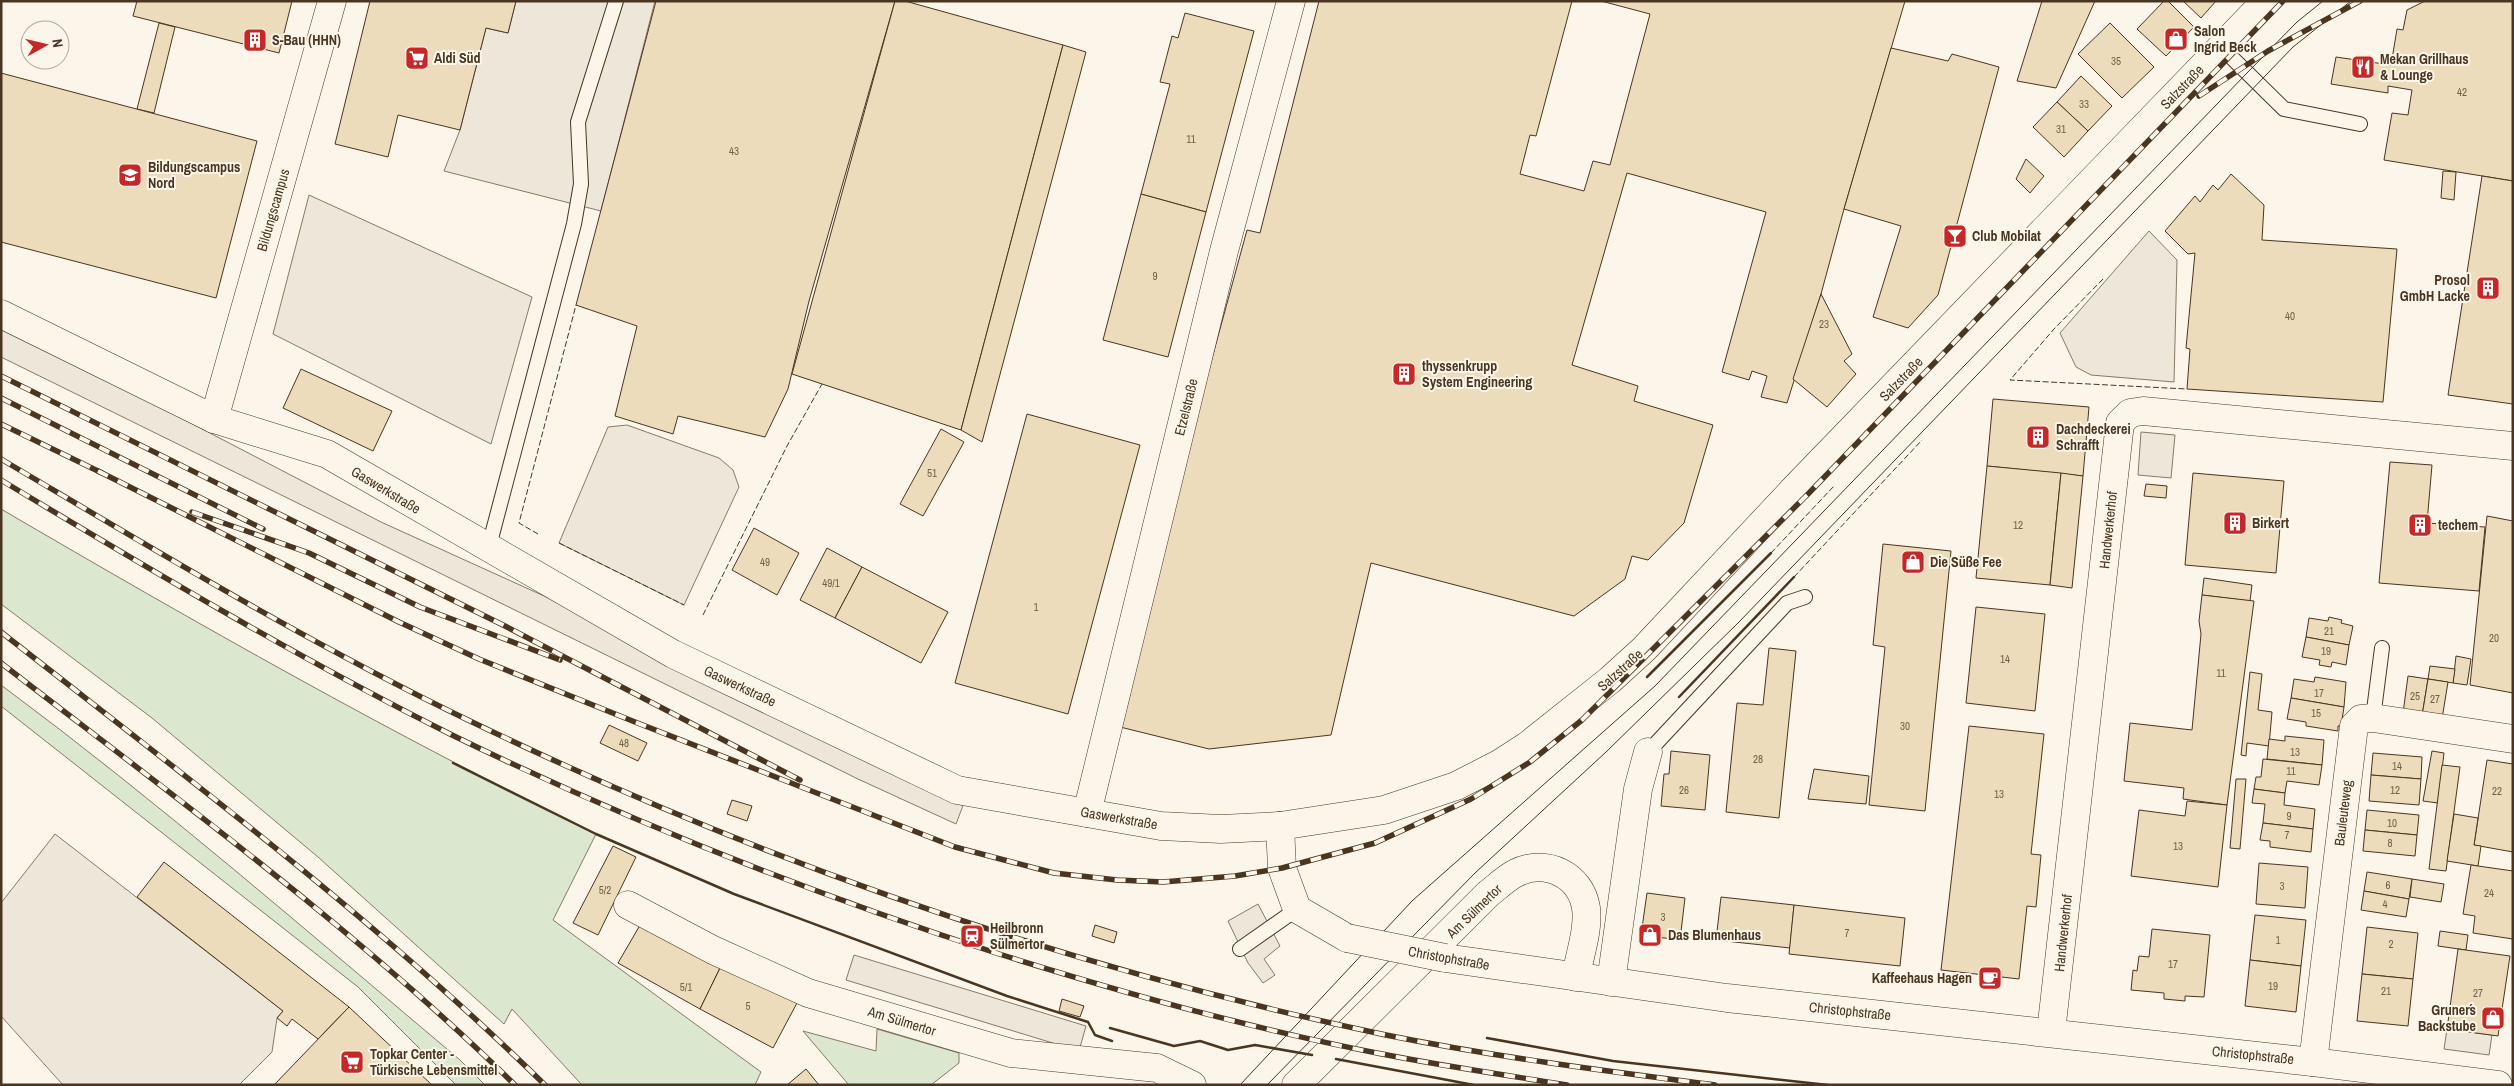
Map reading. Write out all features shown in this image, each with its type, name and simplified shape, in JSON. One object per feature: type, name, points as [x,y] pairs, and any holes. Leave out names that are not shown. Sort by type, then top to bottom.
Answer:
[{"type":"street","name":"Bildungscampus","points":[[214,419],[332,1]]},
{"type":"street","name":"Etzelstraße","points":[[1087,813],[1224,251],[1291,1]]},
{"type":"street","name":"Salzstraße","points":[[1527,746],[1610,680],[1644,648],[2266,1]]},
{"type":"street","name":"Gaswerkstraße","points":[[1,314],[214,419],[327,454],[488,550],[673,654],[957,790],[1161,826],[1221,829],[1280,826],[1384,810],[1456,786],[1499,764],[1527,746]]},
{"type":"street","name":"Handwerkerhof","points":[[2051,1032],[2120,423],[2130,414],[2143,411],[2513,446]]},
{"type":"street","points":[[2373,718],[2513,740]]},
{"type":"street","name":"Bauleuteweg","points":[[2313,1062],[2354,726],[2361,719],[2373,718]]},
{"type":"street","points":[[1611,982],[1638,790],[1648,752]]},
{"type":"street","points":[[1280,826],[1282,868],[1297,909]]},
{"type":"street","name":"Am Sülmertor","points":[[1296,1085],[1488,894],[1516,873],[1538,866],[1567,875],[1581,890],[1586,910],[1576,977]]},
{"type":"street","name":"Am Sülmertor","points":[[628,905],[713,950],[808,993],[1011,1053],[1157,1068],[1192,1085]]},
{"type":"street","name":"Christophstraße","points":[[1297,909],[1347,938],[1445,958],[1727,998],[2051,1032],[2498,1085]]},
{"type":"lane","points":[[488,550],[574,224],[581,184],[578,122],[616,1]]},
{"type":"lane","points":[[2221,48],[2284,108],[2360,124]]},
{"type":"lane","points":[[1648,752],[1787,603],[1805,597]]},
{"type":"lane","points":[[2373,718],[2382,648]]},
{"type":"lane","points":[[1240,949],[1297,909]]},
{"type":"green space","points":[[1,509],[148,594],[370,718],[596,834],[553,920],[761,1072],[755,1085],[582,1085],[512,1009],[504,1024],[318,857],[152,718],[1,604]]},
{"type":"green space","points":[[1,685],[119,776],[233,869],[460,1060],[485,1085],[456,1085],[358,987],[1,706]]},
{"type":"green space","points":[[877,1029],[959,1053],[959,1063],[931,1085],[849,1085],[803,1031],[876,1051]]},
{"type":"shaded area","points":[[516,1],[655,1],[601,211],[444,171],[460,130],[486,28],[508,33]]},
{"type":"shaded area","points":[[309,195],[532,297],[491,444],[273,334]]},
{"type":"shaded area","points":[[2149,231],[2177,260],[2174,382],[2091,375],[2076,367],[2060,333]]},
{"type":"shaded area","points":[[1,329],[106,379],[381,522],[544,596],[748,701],[964,803],[956,824],[858,779],[1,357]]},
{"type":"shaded area","points":[[627,425],[719,458],[733,470],[739,487],[684,605],[559,543],[608,427]]},
{"type":"shaded area","points":[[2141,432],[2175,435],[2171,478],[2138,475]]},
{"type":"shaded area","points":[[55,834],[283,1011],[277,1018],[272,1052],[239,1085],[63,1085],[1,1016],[1,903]]},
{"type":"shaded area","points":[[1258,904],[1280,946],[1264,959],[1275,975],[1263,983],[1248,963],[1228,921]]},
{"type":"shaded area","points":[[854,955],[1086,1026],[1079,1051],[846,980]]},
{"type":"shaded area","points":[[2447,1029],[2492,1035],[2489,1055],[2444,1049]]},
{"type":"building","name":"S-Bau (HHN)","points":[[137,1],[292,1],[279,53],[133,16]]},
{"type":"building","name":"Aldi Süd","points":[[370,1],[516,1],[508,33],[486,28],[460,130],[398,115],[388,157],[335,144]]},
{"type":"building","points":[[656,1],[895,1],[809,301],[788,389],[765,437],[678,416],[673,434],[615,416],[637,326],[576,305]]},
{"type":"building","points":[[895,1],[905,1],[1063,45],[961,430],[792,374]]},
{"type":"building","name":"thyssenkrupp System Engineering","points":[[1319,1],[1572,1],[1536,136],[1530,135],[1520,174],[1584,191],[1593,161],[1610,165],[1650,14],[1601,1],[1905,1],[1821,294],[1787,403],[1761,397],[1767,376],[1752,371],[1749,380],[1722,372],[1766,212],[1627,173],[1572,365],[1638,386],[1634,401],[1713,425],[1684,523],[1648,560],[1632,556],[1625,579],[1574,616],[1371,563],[1331,735],[1209,749],[1112,725],[1247,230],[1260,233]]},
{"type":"building","points":[[2042,1],[2095,1],[2056,88],[2017,81]]},
{"type":"building","points":[[2164,1],[2168,1],[2194,27],[2166,56],[2137,29]]},
{"type":"building","points":[[2183,1],[2216,1],[2201,18]]},
{"type":"building","points":[[2425,1],[2513,1],[2513,181],[2384,160],[2392,113],[2408,115],[2412,90],[2388,86],[2388,93],[2331,84],[2336,57],[2391,65],[2397,29],[2403,30],[2407,10]]},
{"type":"building","points":[[1185,13],[1254,31],[1206,212],[1141,194],[1170,84],[1160,82],[1172,36],[1178,38]]},
{"type":"building","points":[[159,23],[175,27],[154,113],[137,109]]},
{"type":"building","points":[[2110,23],[2154,67],[2122,98],[2078,54]]},
{"type":"building","points":[[1063,45],[1086,52],[982,442],[961,430]]},
{"type":"building","points":[[1891,48],[1948,61],[1952,54],[1999,67],[1938,295],[1908,328],[1873,317],[1901,226],[1844,209]]},
{"type":"building","points":[[1,73],[257,141],[216,298],[1,242]]},
{"type":"building","points":[[2081,76],[2112,106],[2088,131],[2057,102]]},
{"type":"building","points":[[2057,102],[2088,131],[2064,157],[2033,127]]},
{"type":"building","points":[[2026,159],[2044,176],[2030,193],[2016,179]]},
{"type":"building","points":[[2443,171],[2456,172],[2454,200],[2441,198]]},
{"type":"building","points":[[2231,174],[2264,205],[2262,240],[2397,249],[2383,402],[2187,389],[2190,349],[2186,348],[2195,253],[2188,254],[2165,231],[2195,196],[2200,202],[2213,185],[2218,190]]},
{"type":"building","name":"Prosol GmbH Lacke","points":[[2482,176],[2513,181],[2513,404],[2448,395]]},
{"type":"building","points":[[1141,194],[1206,212],[1168,357],[1103,340]]},
{"type":"building","points":[[1821,294],[1852,354],[1844,361],[1856,374],[1827,407],[1793,379]]},
{"type":"building","points":[[301,369],[392,411],[373,451],[283,408]]},
{"type":"building","name":"Dachdeckerei Schrafft","points":[[1993,399],[2089,407],[2083,476],[1987,466]]},
{"type":"building","points":[[1027,414],[1140,445],[1068,714],[955,683]]},
{"type":"building","points":[[941,429],[964,442],[923,516],[900,504]]},
{"type":"building","name":"techem","points":[[2390,462],[2432,465],[2427,523],[2485,527],[2479,591],[2379,583]]},
{"type":"building","points":[[1987,466],[2061,473],[2050,585],[1976,578]]},
{"type":"building","points":[[2061,473],[2083,476],[2072,588],[2050,585]]},
{"type":"building","name":"Birkert","points":[[2193,473],[2284,481],[2276,573],[2185,565]]},
{"type":"building","points":[[2146,484],[2167,486],[2166,498],[2144,496]]},
{"type":"building","points":[[2487,516],[2513,521],[2513,693],[2470,685]]},
{"type":"building","points":[[754,528],[799,553],[777,595],[732,570]]},
{"type":"building","points":[[1883,544],[1951,551],[1925,811],[1869,805],[1885,647],[1873,645]]},
{"type":"building","points":[[827,548],[862,567],[835,618],[800,600]]},
{"type":"building","points":[[862,567],[948,612],[921,663],[835,618]]},
{"type":"building","points":[[2204,578],[2252,585],[2250,601],[2202,595]]},
{"type":"building","points":[[2202,595],[2254,601],[2227,805],[2183,799],[2184,788],[2124,781],[2130,723],[2192,730],[2201,634],[2199,621]]},
{"type":"building","points":[[1976,607],[2045,614],[2035,711],[1966,703]]},
{"type":"building","points":[[2329,617],[2342,620],[2341,623],[2353,626],[2349,645],[2306,637],[2309,618],[2328,621]]},
{"type":"building","points":[[2306,637],[2349,645],[2346,665],[2332,662],[2331,667],[2319,665],[2320,660],[2302,657]]},
{"type":"building","points":[[1769,648],[1796,651],[1779,818],[1726,812],[1737,703],[1763,705]]},
{"type":"building","points":[[2456,656],[2471,659],[2467,685],[2453,683]]},
{"type":"building","points":[[2430,666],[2455,669],[2453,683],[2428,679]]},
{"type":"building","points":[[2250,672],[2262,674],[2258,710],[2272,712],[2269,746],[2247,743],[2246,756],[2241,755]]},
{"type":"building","points":[[2408,676],[2428,679],[2422,716],[2403,713]]},
{"type":"building","points":[[2315,677],[2346,682],[2344,707],[2291,698],[2294,679],[2314,682]]},
{"type":"building","points":[[2428,679],[2448,682],[2442,719],[2422,716]]},
{"type":"building","points":[[2291,698],[2344,707],[2341,726],[2338,726],[2338,731],[2306,726],[2306,722],[2287,719]]},
{"type":"building","points":[[609,725],[647,743],[638,761],[600,743]]},
{"type":"building","points":[[1969,726],[2044,734],[2031,854],[2041,855],[2036,907],[2027,906],[2019,979],[1941,970]]},
{"type":"building","points":[[2285,736],[2324,740],[2322,765],[2267,759],[2269,739],[2285,741]]},
{"type":"building","points":[[1671,751],[1710,755],[1705,810],[1661,806],[1664,774],[1669,774]]},
{"type":"building","points":[[2432,751],[2444,753],[2438,803],[2423,801]]},
{"type":"building","points":[[2373,753],[2422,757],[2421,779],[2371,775]]},
{"type":"building","points":[[2263,759],[2322,765],[2319,785],[2287,781],[2285,793],[2254,789],[2256,777],[2261,777]]},
{"type":"building","points":[[2487,760],[2513,764],[2513,852],[2474,845]]},
{"type":"building","points":[[2442,765],[2460,767],[2446,871],[2429,869]]},
{"type":"building","points":[[1814,769],[1869,776],[1866,804],[1808,799]]},
{"type":"building","points":[[2371,775],[2421,779],[2419,805],[2369,801]]},
{"type":"building","points":[[2236,779],[2246,779],[2240,849],[2230,848]]},
{"type":"building","points":[[2254,789],[2285,793],[2284,805],[2315,809],[2313,829],[2263,823],[2265,804],[2252,803]]},
{"type":"building","points":[[732,800],[752,806],[747,821],[727,814]]},
{"type":"building","points":[[2187,801],[2227,805],[2218,887],[2131,876],[2139,810],[2185,816]]},
{"type":"building","points":[[2367,810],[2419,815],[2417,835],[2365,830]]},
{"type":"building","points":[[2454,814],[2478,818],[2474,845],[2481,846],[2478,866],[2447,861]]},
{"type":"building","points":[[2263,823],[2313,829],[2311,852],[2270,847],[2270,841],[2260,840]]},
{"type":"building","points":[[2365,830],[2417,835],[2415,856],[2363,851]]},
{"type":"building","points":[[613,846],[636,857],[598,935],[573,923]]},
{"type":"building","points":[[164,862],[349,1007],[318,1039],[292,1019],[287,1026],[277,1018],[283,1011],[137,897]]},
{"type":"building","points":[[2259,863],[2308,867],[2305,908],[2256,904]]},
{"type":"building","points":[[2471,865],[2513,871],[2513,939],[2473,933],[2475,916],[2463,914]]},
{"type":"building","points":[[2367,872],[2412,879],[2409,899],[2364,891]]},
{"type":"building","points":[[2412,879],[2444,884],[2441,902],[2410,897]]},
{"type":"building","points":[[2364,891],[2409,899],[2406,917],[2361,910]]},
{"type":"building","points":[[1647,893],[1685,898],[1680,940],[1641,935]]},
{"type":"building","points":[[1721,897],[1794,905],[1790,948],[1716,940]]},
{"type":"building","points":[[1794,905],[1905,918],[1900,966],[1789,954]]},
{"type":"building","points":[[2255,915],[2306,920],[2301,966],[2250,960]]},
{"type":"building","points":[[643,920],[722,964],[700,1009],[618,963]]},
{"type":"building","points":[[1095,925],[1117,932],[1114,943],[1092,936]]},
{"type":"building","points":[[2367,927],[2418,933],[2413,979],[2362,974]]},
{"type":"building","points":[[2152,929],[2210,935],[2204,997],[2185,996],[2185,1001],[2164,999],[2164,993],[2131,990],[2133,970],[2137,971],[2139,956],[2149,957]]},
{"type":"building","points":[[2440,931],[2468,935],[2466,950],[2438,946]]},
{"type":"building","points":[[2458,949],[2510,956],[2498,1036],[2447,1029]]},
{"type":"building","points":[[2250,960],[2301,966],[2296,1012],[2245,1006]]},
{"type":"building","points":[[722,964],[797,1003],[773,1048],[700,1009]]},
{"type":"building","points":[[2362,974],[2413,979],[2408,1026],[2357,1021]]},
{"type":"building","points":[[1062,999],[1084,1006],[1080,1017],[1059,1011]]},
{"type":"building","name":"Topkar Center - Türkische Lebensmittel","points":[[349,1007],[432,1085],[274,1085]]},
{"type":"building","points":[[806,1069],[819,1085],[787,1085]]},
{"type":"tram line","points":[[1240,1085],[1412,901],[1655,686],[2247,73],[2297,22],[2323,1]]},
{"type":"tram line","points":[[1267,1085],[1475,873],[1606,752],[1739,622],[2293,47],[2351,1]]},
{"type":"railway","points":[[98,471],[399,622],[479,659],[955,847],[1054,873],[1117,880],[1163,882],[1235,876],[1282,868],[1375,843],[1471,799],[1530,762],[1582,720],[1809,493],[2283,1]]},
{"type":"railway","points":[[2199,96],[2268,51],[2360,1]]},
{"type":"railway","points":[[1,376],[505,626],[800,780]]},
{"type":"railway","points":[[1,398],[263,529]]},
{"type":"railway","points":[[1,424],[102,473]]},
{"type":"railway","points":[[1,459],[232,595],[410,691],[580,772],[804,865],[918,906],[1033,943],[1150,978],[1267,1008],[1386,1035],[1468,1050],[1715,1085]]},
{"type":"railway","points":[[1,480],[281,644],[394,706],[518,767],[720,854],[926,930],[1092,982],[1188,1009],[1236,1022],[1382,1054],[1567,1085]]},
{"type":"railway","points":[[192,512],[309,553],[420,607],[560,660]]},
{"type":"railway","points":[[1,632],[348,907],[481,1024],[545,1085]]},
{"type":"railway","points":[[1,663],[199,815],[329,919],[455,1028],[515,1085]]},
{"type":"fence","points":[[2103,279],[2054,329],[2010,380],[2187,389]]},
{"type":"fence","points":[[538,534],[519,523],[576,305]]},
{"type":"fence","points":[[703,615],[787,446],[822,384]]},
{"type":"fence","points":[[1794,577],[1922,440]]},
{"type":"fence","points":[[1771,553],[1834,486]]},
{"type":"fence","points":[[559,543],[684,605]]},
{"type":"wall","points":[[1647,677],[1771,553]]},
{"type":"wall","points":[[1679,697],[1794,577]]},
{"type":"wall","points":[[453,763],[596,834],[734,894],[1007,996],[1088,1022],[1095,1035],[1112,1041]]},
{"type":"wall","points":[[1110,1028],[1174,1046],[1200,1041],[1228,1050],[1255,1045],[1312,1055]]},
{"type":"wall","points":[[1487,1038],[1613,1061],[1828,1085]]},
{"type":"wall","points":[[1336,1059],[1474,1085]]},
{"type":"place","name":"Salon Ingrid Beck","points":[[2176,39]]},
{"type":"place","name":"S-Bau (HHN)","points":[[255,40]]},
{"type":"place","name":"Aldi Süd","points":[[417,58]]},
{"type":"place","name":"Mekan Grillhaus & Lounge","points":[[2363,67]]},
{"type":"place","name":"Bildungscampus Nord","points":[[130,175]]},
{"type":"place","name":"Club Mobilat","points":[[1955,236]]},
{"type":"place","name":"Prosol GmbH Lacke","points":[[2488,288]]},
{"type":"place","name":"thyssenkrupp System Engineering","points":[[1404,374]]},
{"type":"place","name":"Dachdeckerei Schrafft","points":[[2038,437]]},
{"type":"place","name":"Birkert","points":[[2235,523]]},
{"type":"place","name":"techem","points":[[2420,525]]},
{"type":"place","name":"Die Süße Fee","points":[[1913,562]]},
{"type":"place","name":"Das Blumenhaus","points":[[1650,935]]},
{"type":"place","name":"Heilbronn Sülmertor","points":[[972,936]]},
{"type":"place","name":"Kaffeehaus Hagen","points":[[1990,978]]},
{"type":"place","name":"Gruner´s Backstube","points":[[2493,1018]]},
{"type":"place","name":"Topkar Center - Türkische Lebensmittel","points":[[352,1062]]}]
